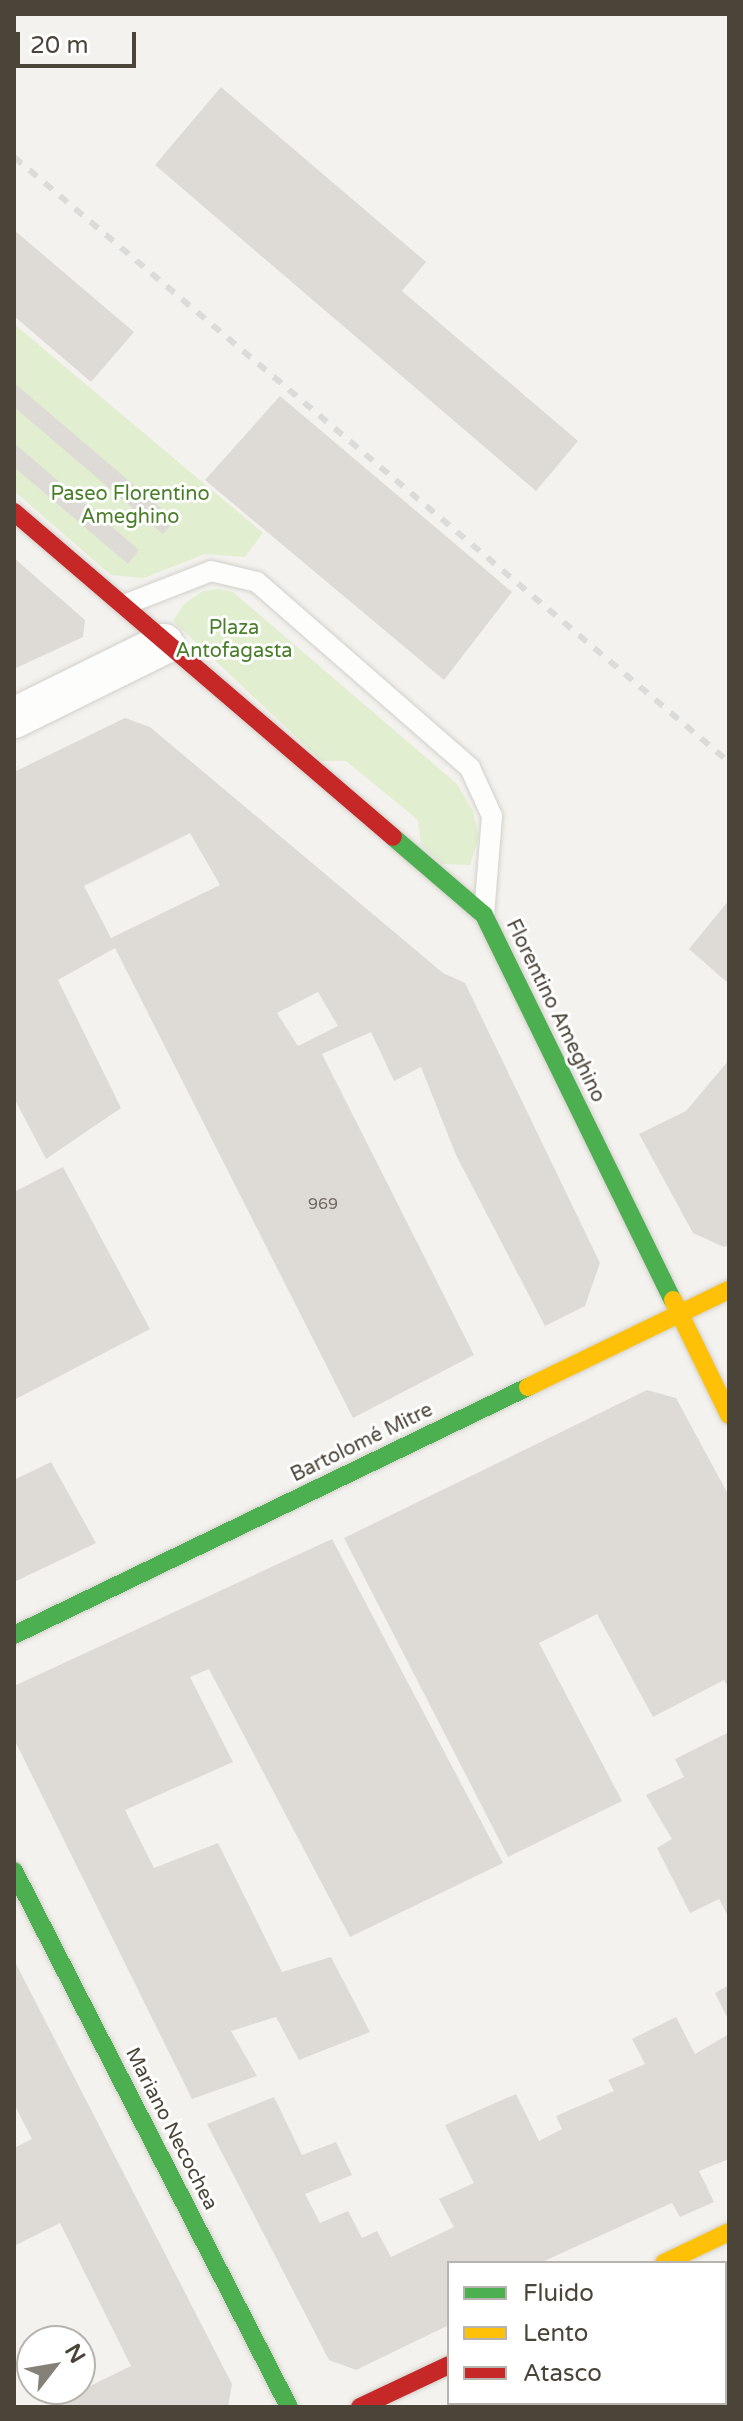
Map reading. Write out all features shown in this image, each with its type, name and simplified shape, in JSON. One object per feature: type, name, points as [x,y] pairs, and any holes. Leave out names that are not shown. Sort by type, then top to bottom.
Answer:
[{"type":"street","points":[[14,512],[164,644],[14,718]]},
{"type":"street","name":"Florentino Ameghino","points":[[164,644],[484,915],[729,1415]]},
{"type":"street","name":"Bartolomé Mitre","points":[[14,1635],[729,1290]]},
{"type":"street","name":"Mariano Necochea","points":[[14,1871],[289,2407]]},
{"type":"street","points":[[668,2261],[729,2232]]},
{"type":"street","points":[[360,2407],[447,2366]]},
{"type":"lane","points":[[121,606],[211,571],[257,582],[470,768],[492,816],[484,915]]},
{"type":"green space","name":"Paseo Florentino Ameghino","points":[[14,324],[263,533],[245,557],[205,554],[144,578],[111,575],[14,491]]},
{"type":"green space","name":"Plaza Antofagasta","points":[[218,589],[233,592],[457,784],[473,811],[479,837],[470,865],[442,864],[421,845],[418,820],[346,761],[322,761],[173,621],[184,604],[203,591]]},
{"type":"building","points":[[221,87],[426,262],[402,291],[578,441],[536,491],[155,165]]},
{"type":"building","points":[[14,230],[134,332],[91,382],[14,316]]},
{"type":"building","points":[[14,383],[175,520],[163,534],[14,407]]},
{"type":"building","points":[[280,396],[512,592],[444,680],[205,480]]},
{"type":"building","points":[[14,443],[139,550],[128,564],[14,467]]},
{"type":"building","points":[[14,558],[85,620],[83,637],[14,669]]},
{"type":"building","points":[[125,718],[150,727],[443,973],[465,983],[600,1263],[585,1306],[545,1326],[456,1155],[421,1067],[394,1081],[371,1032],[322,1054],[474,1355],[353,1418],[115,948],[58,980],[121,1108],[46,1159],[14,1098],[14,772]],"holes":[[[190,833],[220,885],[111,938],[84,886]],[[318,992],[338,1026],[298,1046],[277,1013]]]},
{"type":"building","points":[[729,900],[729,984],[689,949]]},
{"type":"building","points":[[729,1060],[729,1245],[724,1247],[693,1233],[639,1134],[686,1111]]},
{"type":"building","points":[[63,1167],[150,1329],[14,1400],[14,1192]]},
{"type":"building","points":[[647,1390],[676,1398],[729,1496],[729,1689],[724,1680],[653,1717],[597,1614],[539,1643],[622,1801],[508,1857],[344,1538]]},
{"type":"building","points":[[51,1462],[96,1543],[14,1582],[14,1480]]},
{"type":"building","points":[[332,1539],[503,1863],[350,1937],[209,1669],[190,1677],[233,1762],[125,1810],[154,1868],[218,1843],[282,1972],[331,1957],[370,2032],[299,2060],[276,2017],[231,2031],[257,2076],[192,2099],[14,1739],[14,1686]]},
{"type":"building","points":[[729,1732],[729,1918],[719,1899],[690,1913],[657,1848],[672,1839],[646,1795],[684,1777],[675,1759]]},
{"type":"building","points":[[14,1960],[232,2384],[228,2407],[47,2407],[96,2405],[96,2383],[131,2366],[60,2223],[14,2246],[14,2148],[32,2139],[14,2104]]},
{"type":"building","points":[[729,1985],[729,2021],[715,1993]]},
{"type":"building","points":[[676,2017],[695,2054],[729,2034],[729,2159],[699,2171],[714,2202],[680,2217],[672,2203],[544,2261],[447,2261],[447,2326],[356,2370],[329,2360],[207,2124],[274,2097],[302,2155],[336,2142],[352,2175],[305,2194],[320,2223],[348,2211],[362,2238],[377,2231],[391,2257],[454,2227],[439,2199],[474,2183],[445,2125],[516,2094],[539,2141],[562,2129],[556,2116],[614,2091],[608,2080],[645,2064],[632,2039]]},
{"type":"building","points":[[729,2289],[729,2407],[470,2407],[727,2405]]},
{"type":"railway","points":[[14,157],[729,762]]},
{"type":"traffic: fast","points":[[393,837],[484,915],[673,1300]]},
{"type":"traffic: fast","points":[[14,1635],[528,1387]]},
{"type":"traffic: fast","points":[[14,1871],[289,2407]]},
{"type":"traffic: slow","points":[[528,1387],[729,1290]]},
{"type":"traffic: slow","points":[[673,1300],[729,1415]]},
{"type":"traffic: slow","points":[[668,2261],[729,2232]]},
{"type":"traffic: jam","points":[[14,512],[393,837]]},
{"type":"traffic: jam","points":[[360,2407],[447,2366]]}]
